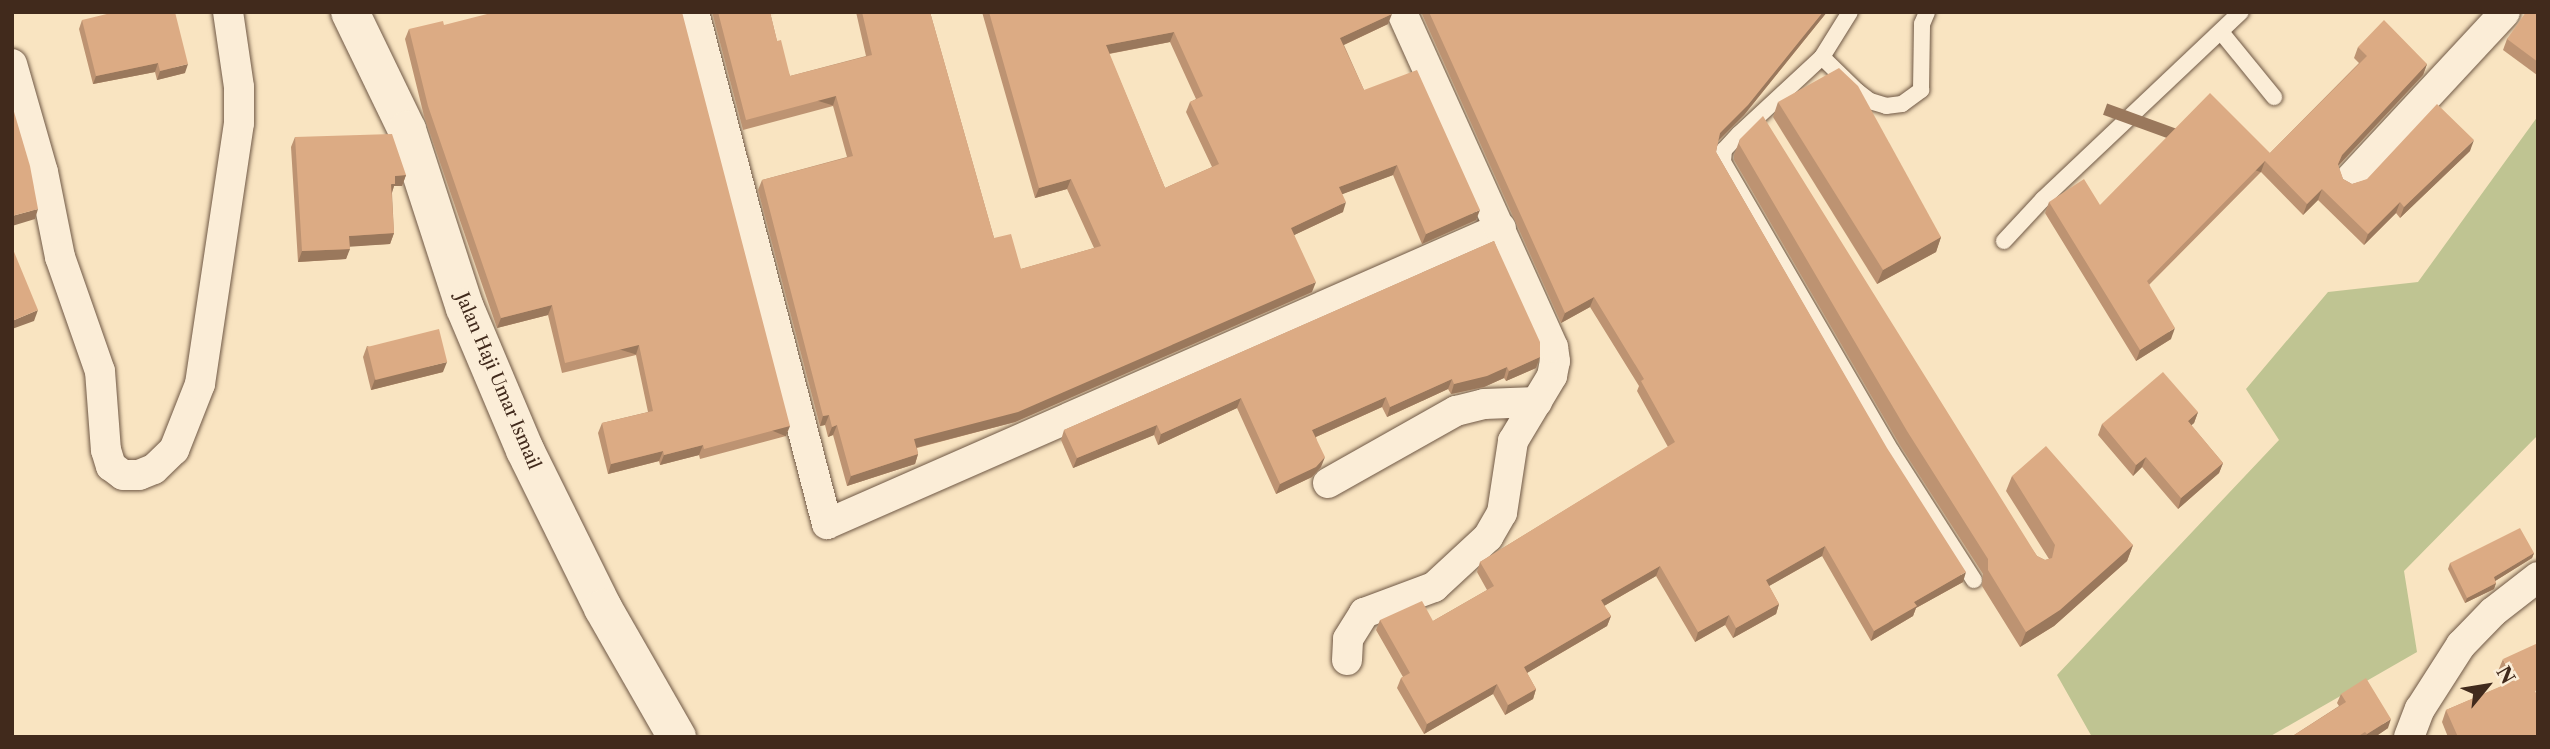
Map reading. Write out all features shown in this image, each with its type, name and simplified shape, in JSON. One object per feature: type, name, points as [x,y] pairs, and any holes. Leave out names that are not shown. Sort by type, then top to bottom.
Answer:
[{"type":"main road","name":"Jalan Haji Umar Ismail","points":[[350,12],[407,130],[465,308],[524,450],[603,608],[677,737]]},
{"type":"street","points":[[12,64],[43,172],[60,257],[100,371],[106,450],[111,466],[123,475],[139,475],[154,468],[174,450],[200,384],[239,123],[239,87],[228,12]]},
{"type":"street","points":[[694,12],[827,524],[1501,228]]},
{"type":"street","points":[[1347,660],[1348,639],[1364,613],[1434,587],[1489,537],[1502,513],[1513,441],[1552,376],[1555,361],[1553,347],[1501,228],[1402,12]]},
{"type":"street","points":[[2351,178],[2505,12]]},
{"type":"street","points":[[1328,483],[1456,411],[1484,404],[1537,402]]},
{"type":"street","points":[[2409,737],[2420,709],[2461,645],[2493,612],[2538,577]]},
{"type":"lane","points":[[1850,12],[1822,57],[1764,122],[1724,150],[1723,162],[1892,452],[1974,580]]},
{"type":"lane","points":[[1822,57],[1870,101],[1886,106],[1902,104],[1921,90],[1922,24],[1927,12]]},
{"type":"lane","points":[[2004,241],[2043,199],[2242,12]]},
{"type":"lane","points":[[2221,32],[2274,97]]},
{"type":"green space","points":[[2538,116],[2538,435],[2404,571],[2417,652],[2269,737],[2092,737],[2057,675],[2279,440],[2246,389],[2328,292],[2418,282]]},
{"type":"building","points":[[115,12],[175,12],[188,64],[160,71],[158,63],[96,76],[82,20]]},
{"type":"building","points":[[495,12],[682,12],[790,426],[704,449],[703,445],[664,455],[663,451],[611,464],[602,423],[653,411],[639,345],[565,363],[552,305],[501,318],[428,106],[409,29],[443,21],[444,25]]},
{"type":"building","points":[[718,12],[770,12],[777,41],[781,40],[790,76],[872,55],[862,12],[930,12],[994,238],[1011,234],[1021,269],[1101,246],[1071,179],[1039,188],[989,12],[1391,12],[1392,14],[1340,38],[1364,90],[1417,70],[1480,210],[1426,234],[1397,165],[1339,187],[1346,202],[1291,228],[1316,282],[1018,412],[914,439],[918,454],[851,476],[837,425],[832,427],[829,415],[823,416],[762,180],[853,156],[836,96],[746,120]],"holes":[[[1174,32],[1203,96],[1190,102],[1219,164],[1165,188],[1106,45]]]},
{"type":"building","points":[[1429,12],[1823,12],[1748,105],[1720,133],[1716,152],[1887,448],[1966,572],[1914,602],[1917,606],[1874,631],[1825,546],[1766,580],[1779,604],[1736,628],[1729,615],[1698,632],[1660,566],[1601,600],[1611,616],[1524,667],[1536,689],[1508,705],[1497,684],[1427,724],[1401,678],[1410,673],[1380,620],[1422,601],[1433,621],[1494,586],[1480,562],[1675,442],[1641,381],[1644,379],[1594,297],[1565,313]]},
{"type":"building","points":[[2526,12],[2538,12],[2538,62],[2507,39]]},
{"type":"building","points":[[2384,20],[2427,64],[2342,155],[2338,164],[2343,179],[2352,184],[2367,179],[2437,104],[2474,140],[2404,207],[2400,202],[2368,234],[2322,189],[2307,204],[2265,161],[2147,281],[2175,328],[2140,350],[2049,202],[2084,179],[2100,205],[2210,93],[2270,153],[2367,56],[2358,47]]},
{"type":"building","points":[[1839,68],[1858,86],[1941,237],[1883,270],[1778,102]]},
{"type":"building","points":[[12,105],[30,166],[38,209],[12,216]]},
{"type":"building","points":[[1763,116],[2037,556],[2045,560],[2052,558],[2055,545],[2012,476],[2046,446],[2133,545],[2060,610],[2026,632],[1988,570],[1988,559],[1907,431],[1739,144],[1740,139]]},
{"type":"building","points":[[392,134],[406,175],[395,176],[395,184],[391,184],[394,233],[349,236],[350,249],[302,251],[295,137]]},
{"type":"building","points":[[1494,241],[1540,342],[1540,357],[1509,371],[1507,367],[1487,376],[1454,384],[1452,379],[1390,407],[1386,397],[1312,430],[1325,457],[1316,467],[1280,484],[1241,398],[1161,434],[1157,425],[1077,458],[1064,430]]},
{"type":"building","points":[[12,247],[38,310],[12,321]]},
{"type":"building","points":[[439,329],[447,362],[375,380],[367,347]]},
{"type":"building","points":[[2163,372],[2198,412],[2188,421],[2223,463],[2181,498],[2146,457],[2136,465],[2102,424]]},
{"type":"building","points":[[2520,528],[2534,553],[2494,577],[2496,583],[2467,598],[2450,563]]},
{"type":"building","points":[[2538,643],[2538,690],[2535,691],[2538,697],[2538,737],[2458,737],[2446,710],[2513,681],[2503,659]]},
{"type":"building","points":[[2366,678],[2391,719],[2357,737],[2291,737],[2346,702],[2341,694]]}]
